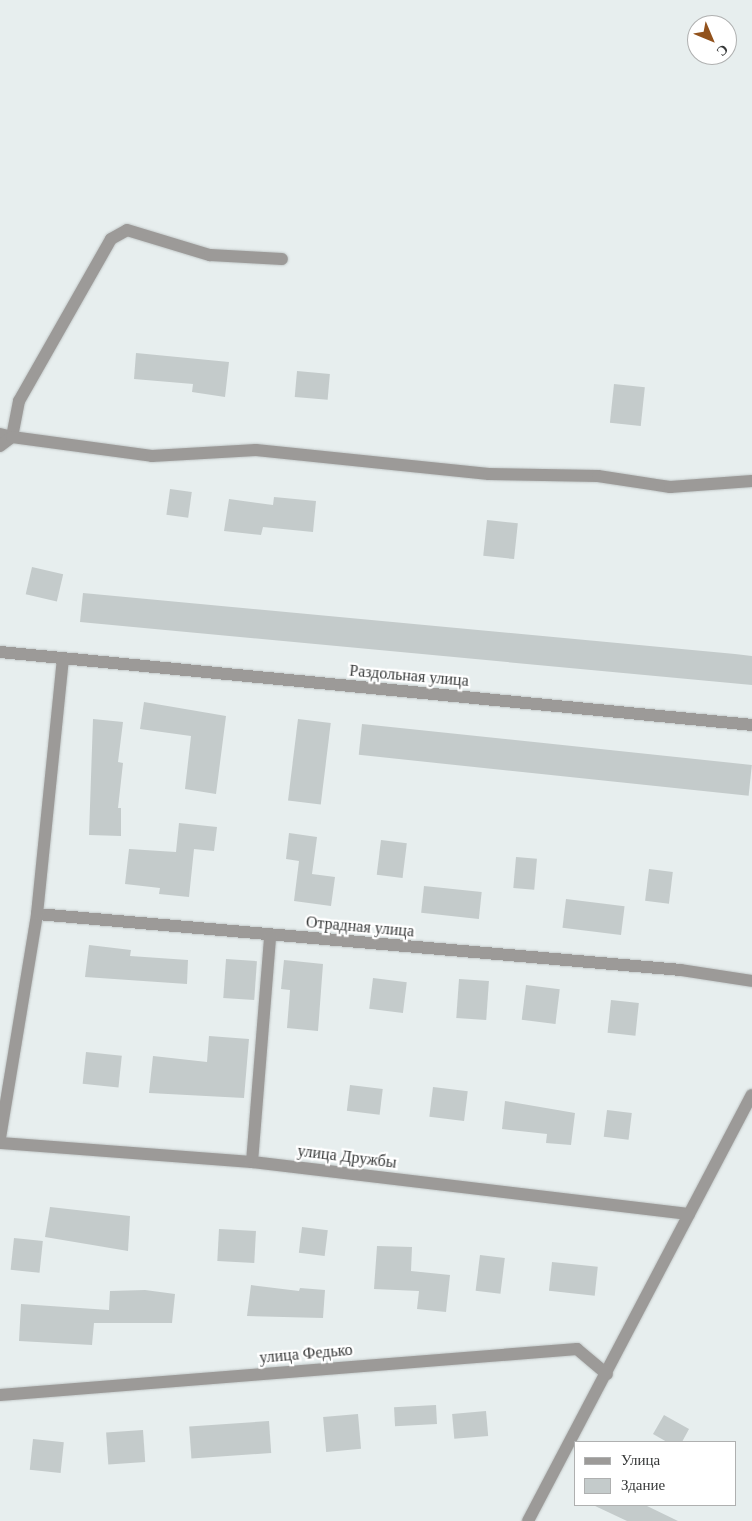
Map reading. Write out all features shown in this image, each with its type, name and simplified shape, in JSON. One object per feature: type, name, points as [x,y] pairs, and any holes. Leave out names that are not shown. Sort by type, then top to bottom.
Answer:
[{"type":"street","points":[[0,446],[6,436],[19,401],[110,239],[126,230],[210,255],[282,259]]},
{"type":"street","points":[[6,436],[152,456],[256,450],[489,474],[598,476],[670,487],[752,480]]},
{"type":"street","name":"Раздольная улица","points":[[0,652],[63,660],[752,725]]},
{"type":"street","points":[[0,1138],[37,914],[63,660]]},
{"type":"street","name":"Отрадная улица","points":[[37,914],[270,936],[681,970],[752,981]]},
{"type":"street","points":[[252,1162],[270,936]]},
{"type":"street","points":[[528,1521],[607,1374],[752,1095]]},
{"type":"street","name":"улица Дружбы","points":[[0,1143],[252,1162],[689,1214]]},
{"type":"street","name":"улица Федько","points":[[0,1395],[577,1349],[607,1374]]},
{"type":"building","points":[[136,353],[229,362],[225,397],[192,392],[193,384],[134,379]]},
{"type":"building","points":[[297,371],[330,374],[328,400],[295,397]]},
{"type":"building","points":[[614,384],[645,387],[641,426],[610,423]]},
{"type":"building","points":[[170,489],[192,492],[188,518],[166,515]]},
{"type":"building","points":[[274,497],[316,501],[313,532],[263,527],[261,535],[224,531],[229,499],[273,505]]},
{"type":"building","points":[[487,520],[518,523],[514,559],[483,556]]},
{"type":"building","points":[[32,567],[63,574],[57,601],[26,594]]},
{"type":"building","points":[[83,593],[752,656],[752,685],[80,622]]},
{"type":"building","points":[[144,702],[226,716],[216,794],[185,789],[191,736],[140,729]]},
{"type":"building","points":[[93,719],[123,722],[118,762],[123,763],[118,808],[121,808],[121,836],[89,835]]},
{"type":"building","points":[[298,719],[331,723],[321,804],[288,800]]},
{"type":"building","points":[[362,724],[752,765],[749,796],[359,755]]},
{"type":"building","points":[[179,823],[217,827],[214,851],[194,849],[189,897],[159,894],[160,888],[125,884],[129,849],[176,852]]},
{"type":"building","points":[[289,833],[317,837],[312,874],[335,877],[331,906],[294,901],[299,861],[286,859]]},
{"type":"building","points":[[381,840],[407,843],[403,878],[377,875]]},
{"type":"building","points":[[516,857],[537,859],[534,890],[513,888]]},
{"type":"building","points":[[649,869],[673,872],[669,904],[645,901]]},
{"type":"building","points":[[424,886],[482,892],[479,919],[421,913]]},
{"type":"building","points":[[566,899],[625,906],[621,935],[562,928]]},
{"type":"building","points":[[89,945],[131,950],[130,956],[188,960],[187,984],[85,977]]},
{"type":"building","points":[[226,959],[257,961],[254,1000],[223,998]]},
{"type":"building","points":[[284,960],[323,964],[318,1031],[287,1028],[290,990],[281,989]]},
{"type":"building","points":[[373,978],[407,982],[403,1013],[369,1009]]},
{"type":"building","points":[[459,979],[489,981],[486,1020],[456,1018]]},
{"type":"building","points":[[526,985],[560,989],[555,1024],[522,1020]]},
{"type":"building","points":[[611,1000],[639,1003],[635,1036],[608,1033]]},
{"type":"building","points":[[209,1036],[249,1039],[244,1098],[149,1093],[153,1056],[207,1062]]},
{"type":"building","points":[[86,1052],[122,1056],[118,1088],[83,1084]]},
{"type":"building","points":[[350,1085],[383,1089],[380,1115],[347,1111]]},
{"type":"building","points":[[433,1087],[468,1091],[464,1121],[429,1117]]},
{"type":"building","points":[[505,1101],[575,1113],[571,1145],[546,1143],[547,1134],[502,1129]]},
{"type":"building","points":[[607,1110],[632,1113],[629,1140],[604,1137]]},
{"type":"building","points":[[50,1207],[130,1216],[128,1251],[45,1237]]},
{"type":"building","points":[[302,1227],[328,1230],[325,1256],[299,1253]]},
{"type":"building","points":[[219,1229],[256,1231],[254,1263],[217,1261]]},
{"type":"building","points":[[14,1238],[43,1241],[39,1273],[11,1270]]},
{"type":"building","points":[[377,1246],[412,1247],[411,1271],[450,1275],[446,1312],[417,1309],[419,1291],[374,1289]]},
{"type":"building","points":[[480,1255],[505,1258],[500,1294],[476,1291]]},
{"type":"building","points":[[552,1262],[598,1267],[595,1296],[549,1291]]},
{"type":"building","points":[[251,1285],[299,1291],[300,1288],[325,1290],[323,1318],[247,1316]]},
{"type":"building","points":[[145,1290],[175,1294],[172,1323],[94,1323],[92,1345],[19,1341],[21,1304],[109,1310],[110,1291]]},
{"type":"building","points":[[436,1405],[437,1424],[395,1426],[394,1407]]},
{"type":"building","points":[[486,1411],[488,1436],[454,1439],[452,1414]]},
{"type":"building","points":[[358,1414],[361,1449],[326,1452],[323,1417]]},
{"type":"building","points":[[664,1415],[689,1429],[683,1441],[665,1441],[653,1434]]},
{"type":"building","points":[[269,1421],[271,1453],[191,1459],[189,1427]]},
{"type":"building","points":[[143,1430],[145,1462],[108,1465],[106,1433]]},
{"type":"building","points":[[33,1439],[64,1442],[61,1473],[30,1470]]},
{"type":"building","points":[[595,1506],[647,1506],[678,1521],[627,1521]]}]
